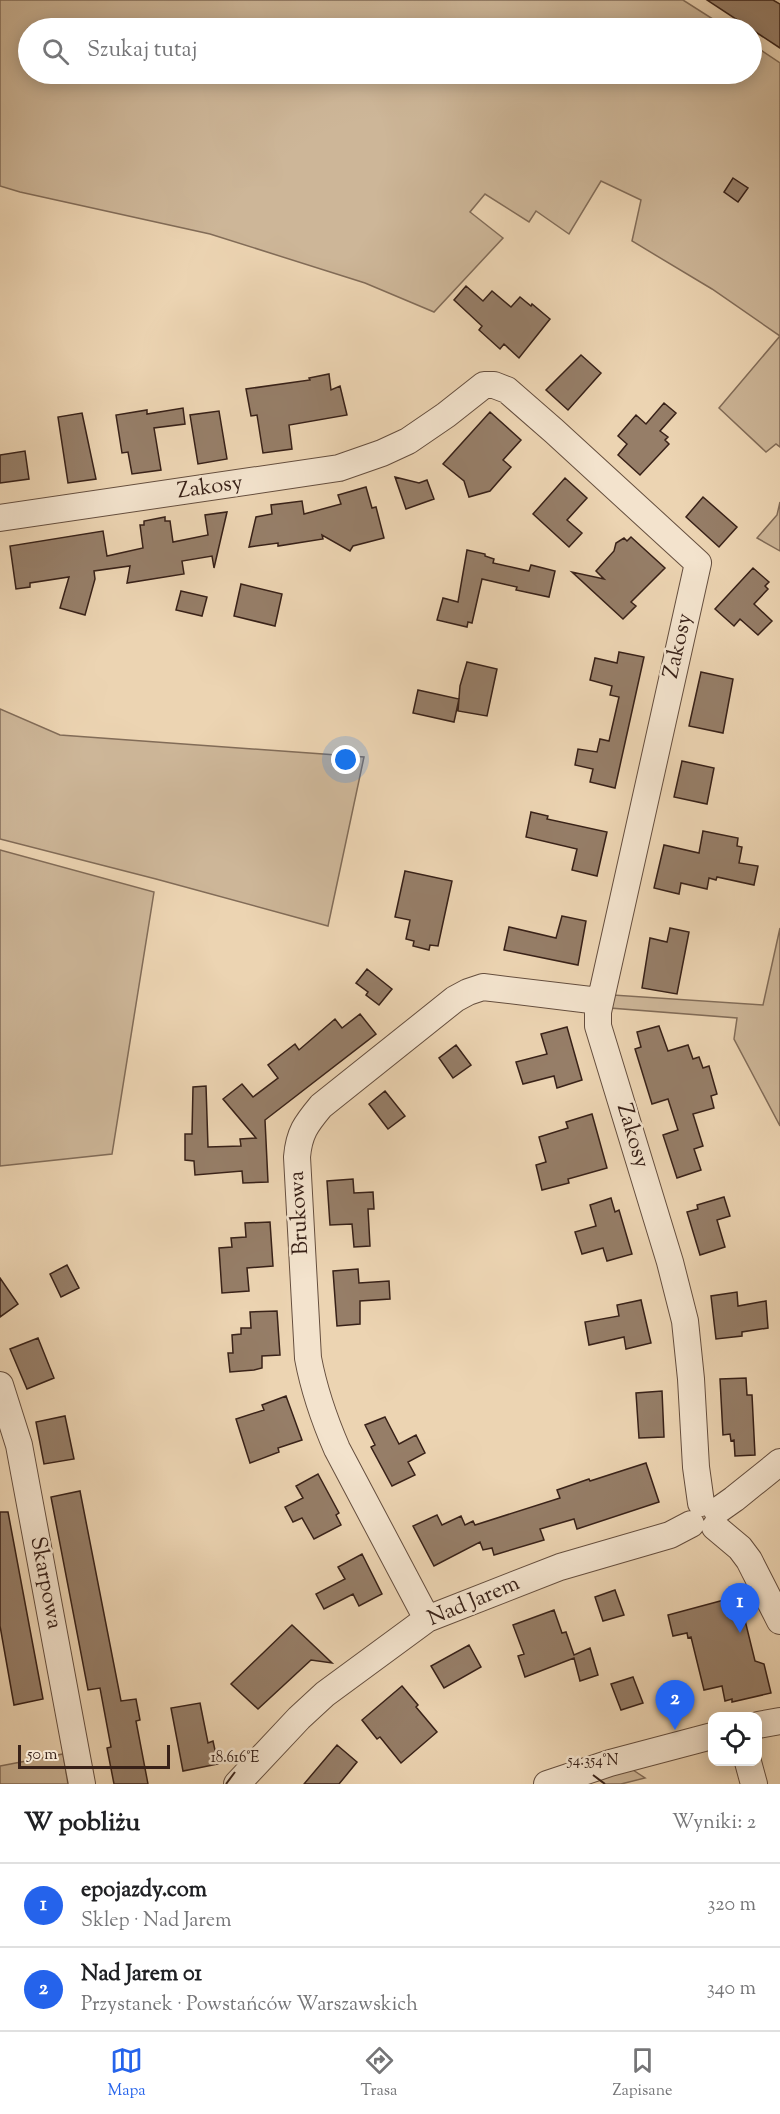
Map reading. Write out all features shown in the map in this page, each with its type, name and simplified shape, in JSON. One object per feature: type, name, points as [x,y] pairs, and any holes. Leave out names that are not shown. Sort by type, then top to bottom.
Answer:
[{"type":"street","name":"Zakosy","points":[[0,518],[339,468],[408,441],[484,386],[494,385],[507,390],[698,563],[599,1001],[598,1026],[670,1262],[684,1321],[691,1379],[696,1467],[706,1516]]},
{"type":"street","name":"Brukowa","points":[[427,1619],[338,1449],[325,1421],[313,1385],[308,1358],[297,1157],[298,1139],[321,1106],[455,999],[468,992],[483,987],[599,1001]]},
{"type":"street","name":"Skarpowa","points":[[0,1384],[19,1445],[81,1784]]},
{"type":"street","name":"Nad Jarem","points":[[237,1784],[299,1718],[325,1694],[427,1619],[560,1567],[670,1535],[734,1500],[780,1462]]},
{"type":"street","points":[[706,1516],[740,1548],[749,1560],[780,1621]]},
{"type":"street","points":[[762,1724],[780,1721]]},
{"type":"street","points":[[547,1784],[610,1763],[708,1737]]},
{"type":"street","points":[[749,1766],[754,1784]]},
{"type":"shaded area","points":[[0,0],[683,0],[711,18],[18,18],[18,84],[762,84],[762,51],[780,63],[780,336],[712,289],[632,241],[641,200],[601,181],[569,234],[536,211],[529,222],[485,194],[470,212],[503,238],[434,312],[365,283],[210,234],[0,186]]},
{"type":"shaded area","points":[[780,336],[780,447],[776,444],[766,452],[719,408]]},
{"type":"shaded area","points":[[780,502],[780,551],[757,538],[777,515]]},
{"type":"shaded area","points":[[0,709],[60,735],[364,757],[328,926],[0,839]]},
{"type":"shaded area","points":[[0,850],[154,892],[112,1154],[0,1166]]},
{"type":"shaded area","points":[[780,928],[780,1126],[734,1039],[737,1018],[610,1008],[613,995],[763,1005]]},
{"type":"shaded area","points":[[63,1754],[68,1784],[0,1784],[0,1766]]},
{"type":"shaded area","points":[[630,1768],[645,1778],[621,1784],[605,1784],[596,1777]]},
{"type":"building","points":[[707,0],[773,0],[780,4],[780,48],[762,36],[762,18],[734,18]]},
{"type":"building","points":[[733,178],[748,188],[738,202],[724,192]]},
{"type":"building","points":[[466,286],[483,301],[492,291],[511,307],[520,297],[550,319],[519,358],[504,344],[500,349],[479,330],[482,326],[454,300]]},
{"type":"building","points":[[581,355],[601,373],[568,410],[546,390]]},
{"type":"building","points":[[329,374],[331,390],[340,386],[347,415],[289,425],[292,449],[263,453],[257,415],[251,416],[246,389],[310,380],[309,378]]},
{"type":"building","points":[[664,403],[676,413],[660,431],[668,437],[665,440],[669,444],[640,475],[618,455],[627,444],[618,436],[636,415],[646,424]]},
{"type":"building","points":[[183,408],[185,424],[154,428],[161,470],[132,474],[128,452],[122,453],[116,415],[147,410],[147,414]]},
{"type":"building","points":[[219,411],[227,459],[198,464],[190,415]]},
{"type":"building","points":[[490,412],[521,440],[503,460],[511,467],[490,491],[469,497],[464,481],[443,464]]},
{"type":"building","points":[[82,413],[96,479],[68,483],[58,417]]},
{"type":"building","points":[[25,451],[29,479],[0,483],[0,455]]},
{"type":"building","points":[[395,477],[419,483],[427,480],[434,499],[406,509]]},
{"type":"building","points":[[565,478],[587,498],[567,520],[582,533],[569,547],[533,514]]},
{"type":"building","points":[[366,487],[372,508],[376,507],[384,538],[353,546],[350,551],[322,535],[323,539],[278,546],[278,543],[249,547],[256,517],[272,514],[271,505],[302,501],[304,514],[341,504],[338,495]]},
{"type":"building","points":[[703,497],[737,527],[719,547],[686,517]]},
{"type":"building","points":[[227,512],[214,568],[212,556],[182,561],[184,574],[127,583],[130,566],[94,571],[95,579],[85,615],[60,608],[69,577],[30,583],[30,587],[16,589],[10,546],[103,531],[107,556],[143,548],[140,525],[144,525],[144,521],[165,517],[165,521],[170,521],[173,542],[208,535],[205,515]]},
{"type":"building","points":[[631,537],[665,568],[631,602],[636,606],[623,619],[572,572],[604,579],[596,571],[614,551],[616,543],[624,538],[627,541]]},
{"type":"building","points":[[467,550],[485,554],[494,559],[493,563],[529,571],[531,565],[555,571],[549,597],[516,590],[517,587],[482,579],[472,623],[468,622],[467,627],[437,620],[443,598],[458,602]]},
{"type":"building","points":[[753,568],[769,582],[765,586],[768,589],[754,604],[772,621],[758,635],[740,619],[734,626],[715,609]]},
{"type":"building","points":[[241,584],[282,594],[275,626],[234,616]]},
{"type":"building","points":[[181,591],[207,597],[202,616],[176,610]]},
{"type":"building","points":[[619,652],[644,657],[615,788],[590,782],[593,769],[575,765],[578,749],[597,752],[600,739],[609,741],[619,697],[610,695],[612,686],[590,680],[595,658],[617,663]]},
{"type":"building","points":[[467,662],[497,669],[487,716],[458,711],[460,686]]},
{"type":"building","points":[[701,672],[733,679],[723,733],[689,726]]},
{"type":"building","points":[[418,690],[459,699],[454,722],[413,713]]},
{"type":"building","points":[[682,761],[714,768],[707,804],[674,797]]},
{"type":"building","points":[[531,812],[548,816],[547,819],[607,832],[597,876],[572,870],[577,849],[526,837]]},
{"type":"building","points":[[703,831],[738,838],[737,846],[742,847],[739,863],[758,866],[754,885],[717,877],[716,880],[709,878],[707,889],[681,883],[679,894],[654,888],[664,845],[699,853]]},
{"type":"building","points":[[405,871],[452,881],[438,946],[430,945],[429,950],[413,946],[414,941],[406,939],[410,920],[395,917]]},
{"type":"building","points":[[562,916],[586,921],[578,965],[504,950],[509,927],[556,938]]},
{"type":"building","points":[[670,928],[689,932],[677,994],[642,988],[650,938],[667,942]]},
{"type":"building","points":[[367,969],[392,989],[379,1005],[356,983]]},
{"type":"building","points":[[360,1014],[376,1034],[265,1120],[268,1182],[243,1183],[242,1171],[195,1175],[194,1161],[185,1160],[185,1134],[192,1134],[193,1087],[206,1086],[208,1147],[241,1146],[240,1139],[256,1138],[223,1099],[242,1084],[253,1097],[278,1078],[268,1065],[295,1044],[299,1050],[335,1019],[342,1028]]},
{"type":"building","points":[[659,1026],[668,1051],[688,1045],[693,1059],[699,1057],[703,1068],[709,1066],[717,1094],[711,1096],[714,1108],[693,1114],[703,1146],[694,1149],[701,1170],[677,1178],[663,1135],[678,1130],[668,1099],[652,1104],[635,1049],[641,1047],[637,1032]]},
{"type":"building","points":[[567,1027],[582,1080],[557,1088],[554,1076],[523,1084],[516,1062],[547,1054],[541,1034]]},
{"type":"building","points":[[456,1045],[471,1065],[453,1078],[439,1058]]},
{"type":"building","points":[[385,1091],[405,1116],[388,1129],[369,1104]]},
{"type":"building","points":[[592,1114],[607,1168],[568,1179],[569,1183],[542,1190],[536,1165],[546,1162],[539,1137],[568,1128],[566,1122]]},
{"type":"building","points":[[353,1179],[354,1193],[373,1192],[374,1209],[368,1209],[370,1246],[354,1247],[352,1224],[330,1225],[327,1181]]},
{"type":"building","points":[[724,1197],[730,1216],[717,1220],[725,1247],[700,1255],[687,1212],[698,1209],[697,1205]]},
{"type":"building","points":[[611,1198],[615,1212],[619,1210],[632,1254],[607,1261],[603,1248],[582,1254],[575,1232],[596,1226],[590,1205]]},
{"type":"building","points":[[270,1222],[273,1266],[247,1268],[249,1291],[222,1293],[219,1248],[232,1247],[231,1238],[246,1237],[245,1223]]},
{"type":"building","points":[[67,1265],[79,1288],[61,1297],[50,1274]]},
{"type":"building","points":[[358,1269],[359,1283],[389,1281],[390,1299],[360,1301],[360,1324],[337,1326],[333,1271]]},
{"type":"building","points":[[0,1278],[18,1304],[0,1317]]},
{"type":"building","points":[[737,1292],[738,1306],[766,1301],[768,1328],[742,1332],[742,1336],[716,1339],[711,1296]]},
{"type":"building","points":[[641,1300],[651,1343],[626,1349],[624,1337],[589,1345],[585,1322],[619,1316],[617,1305]]},
{"type":"building","points":[[277,1311],[280,1355],[262,1356],[262,1368],[230,1372],[228,1353],[233,1353],[232,1335],[241,1334],[241,1328],[251,1328],[250,1312]]},
{"type":"building","points":[[38,1338],[54,1378],[27,1389],[10,1349]]},
{"type":"building","points":[[746,1378],[747,1395],[752,1395],[755,1455],[735,1456],[734,1440],[731,1441],[730,1434],[723,1435],[720,1379]]},
{"type":"building","points":[[662,1391],[664,1437],[639,1438],[636,1393]]},
{"type":"building","points":[[286,1396],[302,1440],[278,1448],[279,1452],[250,1463],[236,1419],[264,1410],[262,1405]]},
{"type":"building","points":[[65,1416],[74,1459],[44,1464],[36,1422]]},
{"type":"building","points":[[385,1417],[399,1444],[416,1435],[425,1453],[408,1462],[415,1475],[392,1486],[371,1447],[375,1445],[365,1425]]},
{"type":"building","points":[[646,1463],[659,1502],[577,1529],[574,1519],[540,1529],[544,1540],[494,1555],[492,1548],[483,1550],[480,1542],[434,1566],[413,1526],[437,1515],[442,1525],[461,1516],[465,1525],[473,1521],[475,1525],[560,1498],[557,1490]]},
{"type":"building","points":[[318,1474],[339,1513],[336,1515],[341,1525],[314,1539],[302,1518],[293,1522],[285,1507],[303,1498],[296,1486]]},
{"type":"building","points":[[80,1491],[121,1701],[136,1699],[140,1720],[136,1721],[148,1784],[114,1784],[107,1748],[111,1747],[100,1688],[88,1690],[51,1497]]},
{"type":"building","points":[[0,1512],[8,1512],[43,1699],[14,1705],[0,1626]]},
{"type":"building","points":[[362,1554],[382,1594],[359,1606],[353,1594],[324,1609],[316,1594],[345,1579],[338,1567]]},
{"type":"building","points":[[615,1590],[624,1615],[603,1621],[595,1597]]},
{"type":"building","points":[[739,1596],[755,1661],[764,1664],[771,1693],[732,1702],[732,1699],[725,1701],[722,1686],[704,1690],[691,1637],[688,1638],[687,1633],[673,1636],[668,1615]]},
{"type":"building","points":[[554,1610],[562,1633],[566,1632],[574,1655],[590,1648],[598,1675],[580,1681],[574,1658],[525,1677],[518,1656],[524,1654],[513,1625]]},
{"type":"building","points":[[292,1625],[332,1663],[311,1660],[258,1709],[231,1684]]},
{"type":"building","points":[[469,1645],[481,1667],[444,1688],[431,1666]]},
{"type":"building","points":[[633,1677],[643,1703],[621,1710],[611,1684]]},
{"type":"building","points":[[402,1686],[437,1732],[401,1763],[380,1737],[377,1739],[362,1720]]},
{"type":"building","points":[[200,1703],[208,1743],[213,1741],[218,1764],[183,1771],[171,1708]]},
{"type":"building","points":[[337,1745],[357,1762],[339,1784],[304,1784]]},
{"type":"place","name":"epojazdy.com","points":[[740,1633]]},
{"type":"place","name":"Nad Jarem 01","points":[[675,1730]]}]
